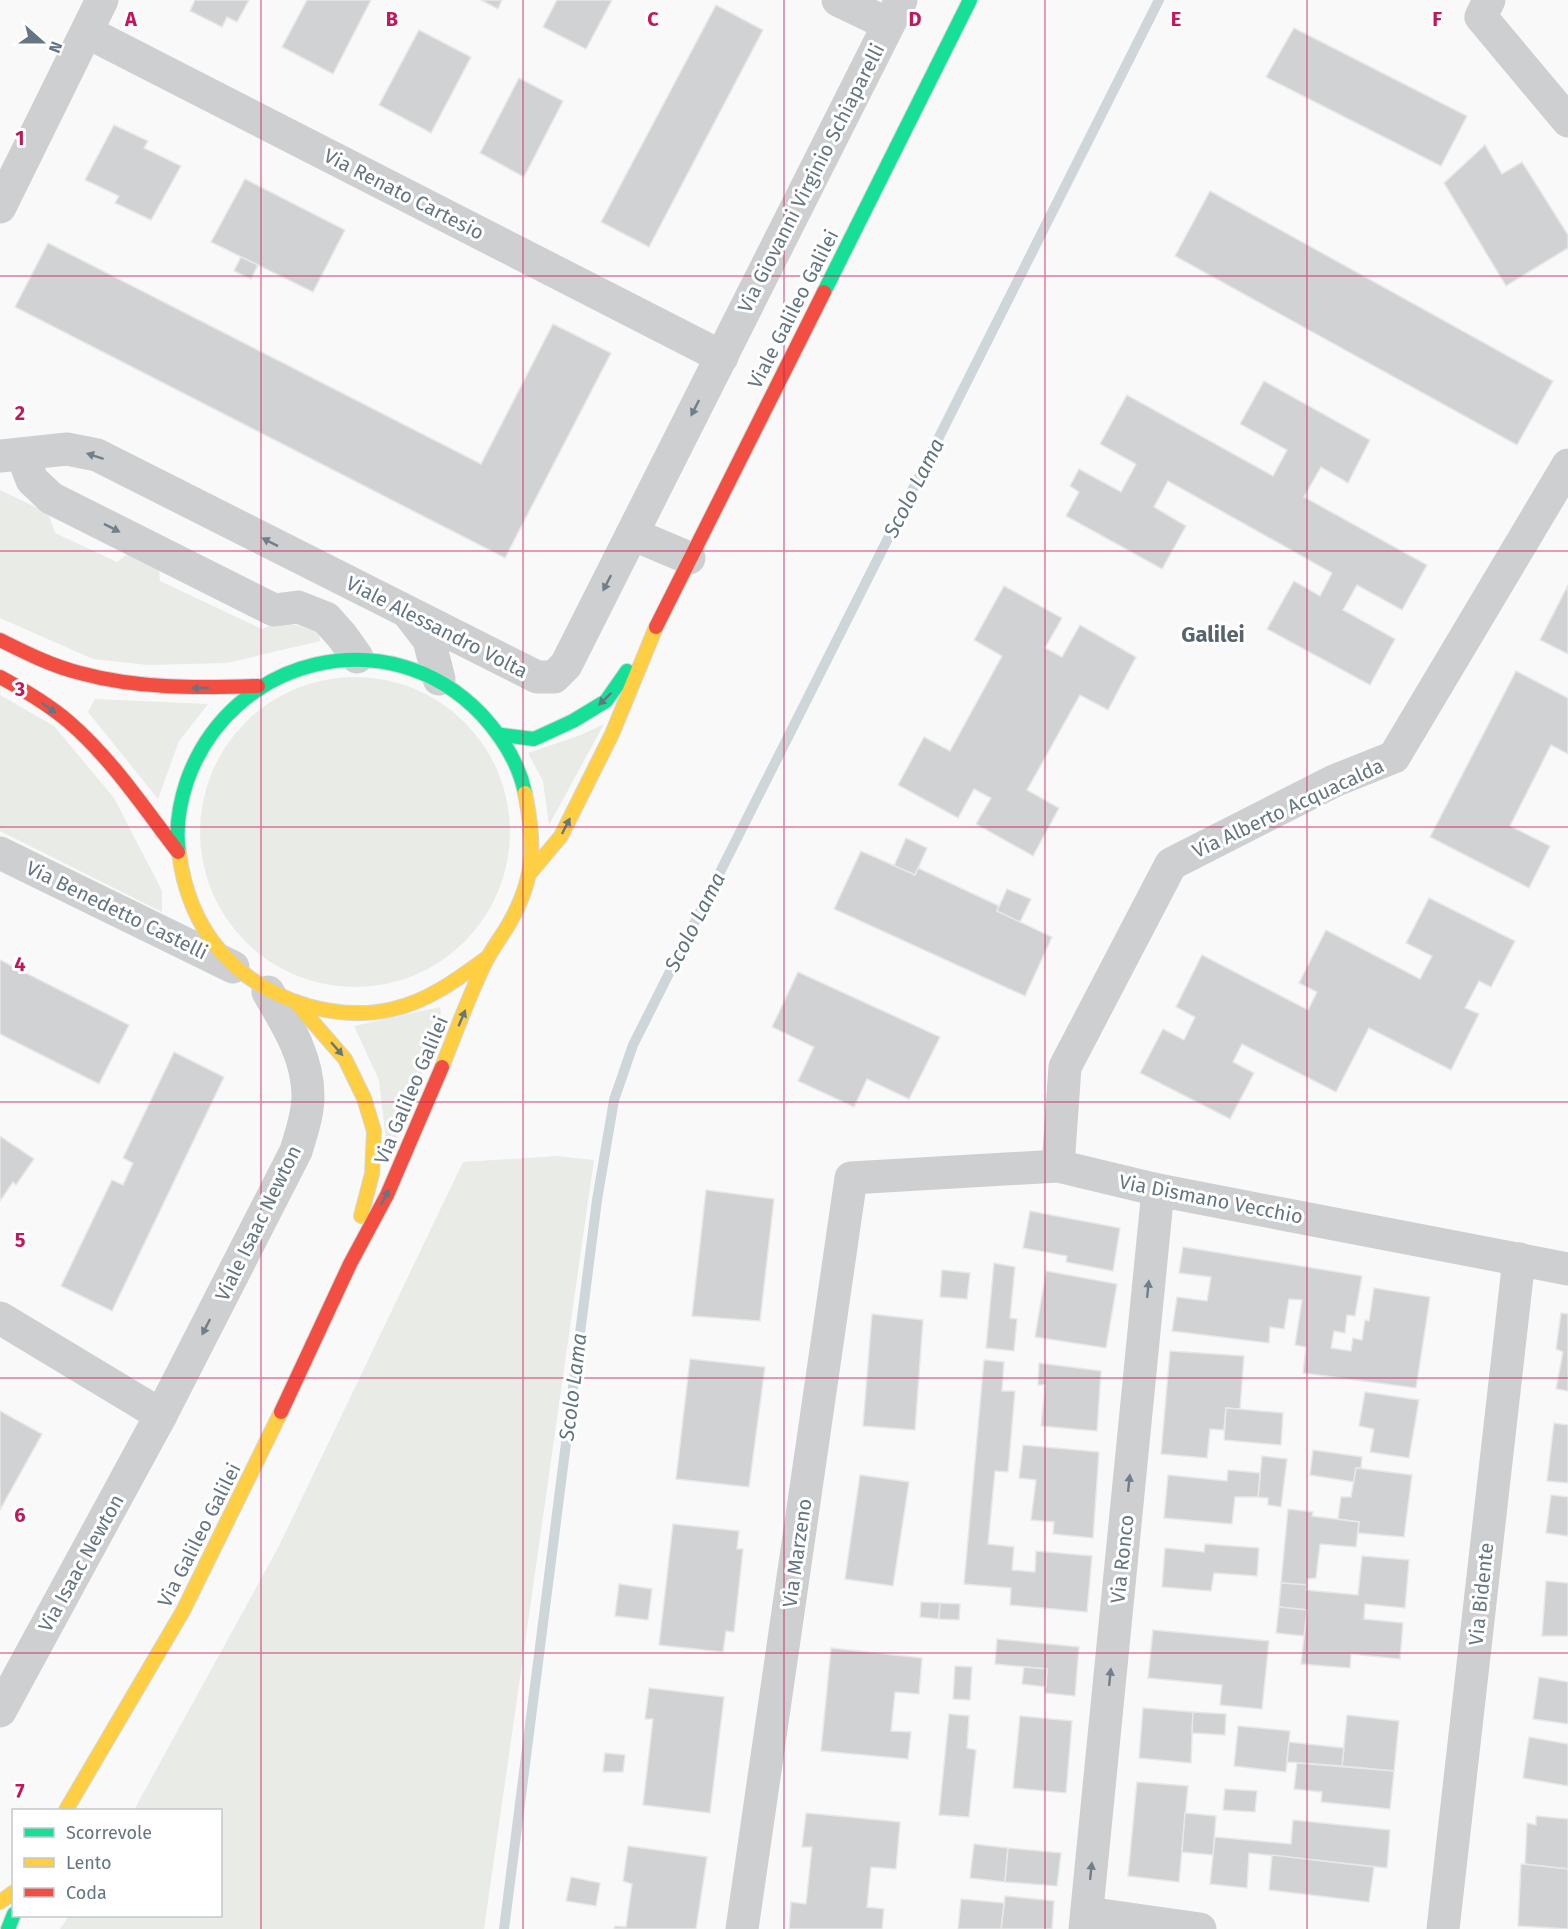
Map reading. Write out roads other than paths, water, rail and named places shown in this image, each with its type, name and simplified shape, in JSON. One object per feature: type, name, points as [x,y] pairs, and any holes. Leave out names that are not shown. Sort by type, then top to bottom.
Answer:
[{"type":"main road","name":"Viale Galileo Galilei","points":[[652,635],[970,0]]},
{"type":"main road","points":[[502,735],[534,739],[573,721],[606,701],[652,635]]},
{"type":"main road","points":[[531,872],[532,831],[529,798],[518,765],[502,735],[474,703],[439,679],[399,663],[357,657],[306,665],[258,686],[222,717],[195,758],[180,804],[178,852],[183,884],[195,915],[212,942],[233,967],[268,992],[298,1005],[346,1014],[395,1009],[441,992],[488,957],[513,918],[531,872],[561,836],[612,734],[652,635]]},
{"type":"main road","points":[[0,640],[70,670],[127,683],[178,688],[258,686]]},
{"type":"main road","points":[[0,677],[20,687],[78,730],[104,758],[178,852]]},
{"type":"main road","name":"Via Galileo Galilei","points":[[67,1809],[177,1623],[289,1398],[348,1267],[391,1187],[488,957]]},
{"type":"main road","name":"Via Galileo Galilei","points":[[298,1005],[345,1059],[364,1098],[374,1131],[372,1174],[348,1267]]},
{"type":"street","points":[[0,207],[102,0]]},
{"type":"street","points":[[838,0],[894,12]]},
{"type":"street","points":[[1489,0],[1481,16],[1568,121]]},
{"type":"street","name":"Via Giovanni Virginio Schiaparelli","points":[[722,357],[894,12]]},
{"type":"street","name":"Via Renato Cartesio","points":[[87,32],[722,357]]},
{"type":"street","name":"Viale Alessandro Volta","points":[[11,455],[67,449],[97,454],[537,677],[554,677],[566,665],[722,357]]},
{"type":"street","name":"Viale Alessandro Volta","points":[[11,455],[51,498],[274,610],[298,607],[326,618],[357,657]]},
{"type":"street","name":"Via Alberto Acquacalda","points":[[1058,1166],[1065,1067],[1171,864],[1334,781],[1394,757],[1568,465]]},
{"type":"street","points":[[632,534],[689,558]]},
{"type":"street","points":[[298,607],[300,596],[314,564]]},
{"type":"street","points":[[407,612],[429,640],[439,679]]},
{"type":"street","name":"Via Benedetto Castelli","points":[[0,853],[233,967]]},
{"type":"street","name":"Viale Isaac Newton","points":[[162,1414],[296,1151],[304,1123],[308,1096],[304,1064],[292,1032],[268,992]]},
{"type":"street","name":"Via Dismano Vecchio","points":[[851,1178],[1058,1166],[1158,1190],[1568,1269]]},
{"type":"street","name":"Via Marzeno","points":[[742,1929],[851,1178]]},
{"type":"street","name":"Via Ronco","points":[[1086,1921],[1158,1190]]},
{"type":"street","name":"Via Bidente","points":[[1443,1929],[1518,1259]]},
{"type":"street","points":[[0,1318],[162,1414]]},
{"type":"street","name":"Via Isaac Newton","points":[[0,1711],[162,1414]]},
{"type":"street","points":[[1086,1921],[1200,1929]]},
{"type":"waterway","name":"Scolo Lama","points":[[504,1929],[597,1200],[614,1100],[633,1045],[1159,0]]},
{"type":"district","name":"Galilei","points":[[1213,634]]}]
